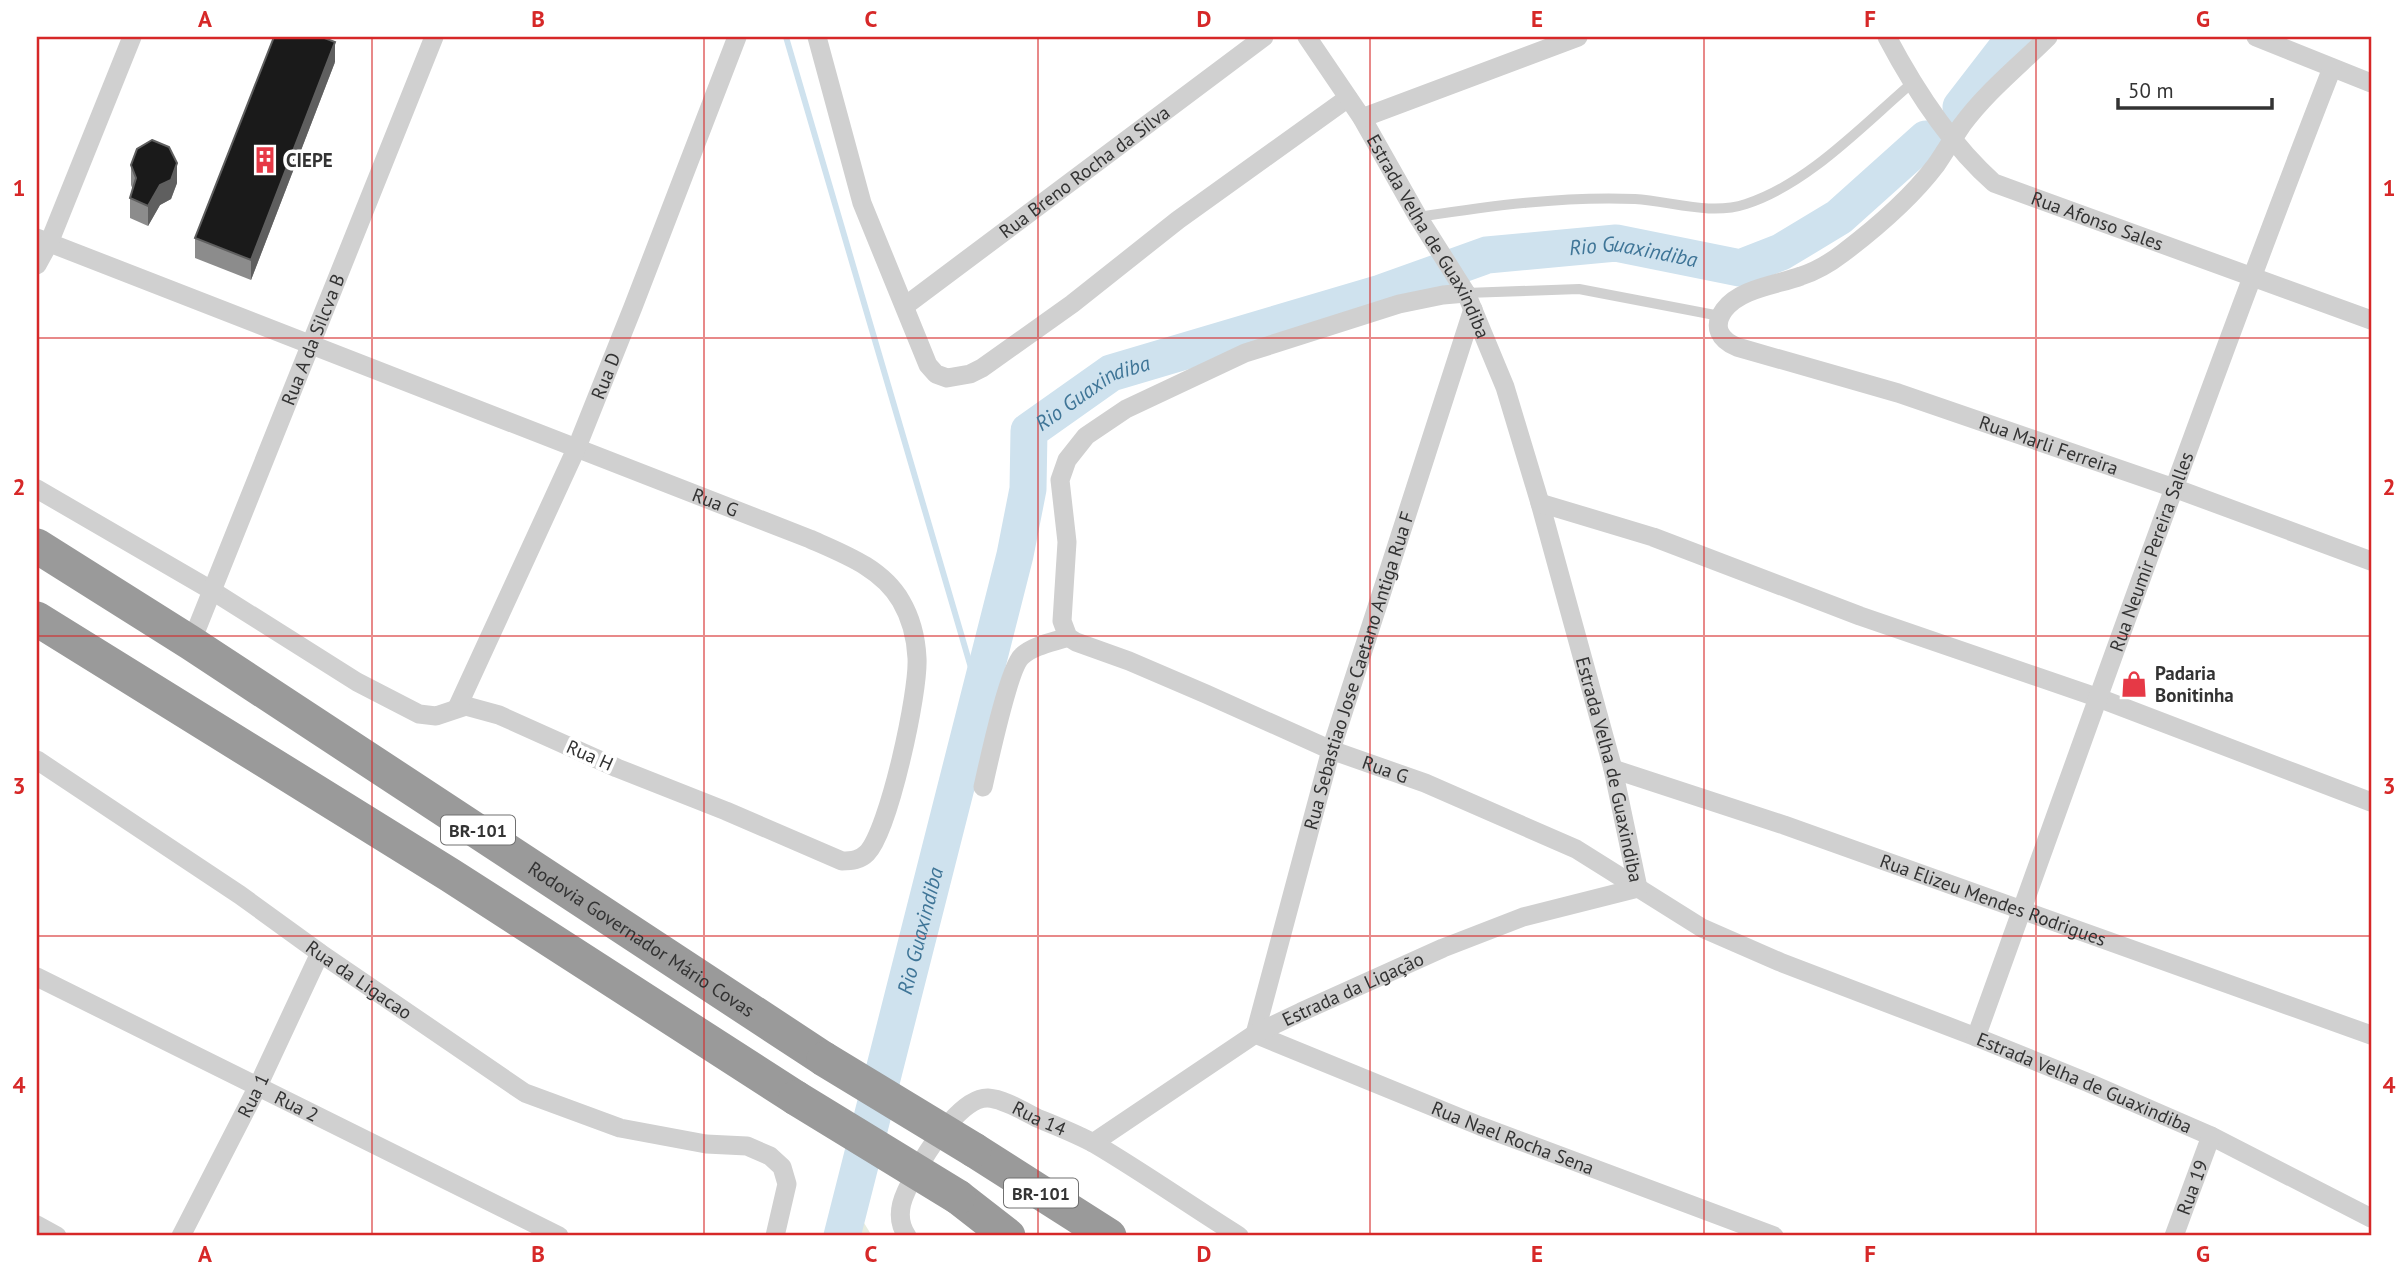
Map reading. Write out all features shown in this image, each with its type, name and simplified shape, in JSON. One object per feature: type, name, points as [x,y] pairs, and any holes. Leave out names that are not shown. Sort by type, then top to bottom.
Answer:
[{"type":"highway","name":"Rodovia Governador Mário Covas","points":[[37,546],[191,643],[824,1059],[1109,1236]]},
{"type":"highway","name":"BR-101","points":[[37,618],[450,874],[796,1098],[958,1197],[1008,1236]]},
{"type":"highway","name":"BR-101","points":[[958,1197],[997,1236]]},
{"type":"street","points":[[37,265],[43,241],[132,37]]},
{"type":"street","name":"Rua A da Silcva B","points":[[191,643],[434,37]]},
{"type":"street","name":"Rua D","points":[[457,708],[577,447],[634,307],[737,37]]},
{"type":"street","points":[[817,37],[862,203],[931,371],[947,378],[970,374],[1072,304],[1178,220],[1348,98]]},
{"type":"street","name":"Rua Breno Rocha da Silva","points":[[905,306],[1264,37]]},
{"type":"street","name":"Estrada Velha de Guaxindiba","points":[[1307,37],[1362,118],[1465,293],[1505,387],[1614,769],[1638,888],[1702,928],[1792,967],[1976,1037],[2211,1136],[2371,1218]]},
{"type":"street","points":[[1362,118],[1578,37]]},
{"type":"street","name":"Rua Afonso Sales","points":[[1887,37],[1912,83],[1972,163],[1994,183],[2371,320]]},
{"type":"street","points":[[1720,316],[1726,307],[1740,297],[1825,266],[1845,251],[1906,198],[1934,167],[1963,124],[2048,37]]},
{"type":"street","points":[[2256,37],[2371,83]]},
{"type":"street","name":"Rua Neumir Pereira Salles","points":[[1976,1037],[2096,697],[2251,276],[2332,68]]},
{"type":"street","name":"Rua G","points":[[43,241],[577,447],[854,559]]},
{"type":"street","points":[[983,787],[998,723],[1017,663],[1028,652],[1068,637],[1062,621],[1067,542],[1060,480],[1067,460],[1086,436],[1126,408],[1245,353],[1399,304],[1465,293]]},
{"type":"street","name":"Rua Sebastiao Jose Caetano Antiga Rua F","points":[[1255,1034],[1331,750],[1465,293]]},
{"type":"street","name":"Rua Marli Ferreira","points":[[1720,316],[1718,330],[1724,340],[1737,347],[1898,393],[2174,488],[2371,561]]},
{"type":"street","name":"Rua H","points":[[37,489],[211,590],[357,682],[419,715],[436,716],[457,708],[476,707],[842,861],[859,859],[873,845],[899,767],[912,715],[917,659],[911,622],[893,589],[885,579],[854,559]]},
{"type":"street","points":[[1540,503],[1653,537],[1860,616],[2096,697],[2371,802]]},
{"type":"street","name":"Rua G","points":[[1068,637],[1331,750],[1425,783],[1566,844],[1638,888]]},
{"type":"street","name":"Rua da Ligacao","points":[[37,760],[240,895],[525,1093],[620,1128],[706,1144],[747,1146],[770,1156],[782,1167],[787,1184],[775,1236]]},
{"type":"street","name":"Rua Elizeu Mendes Rodrigues","points":[[1614,769],[1784,825],[2371,1035]]},
{"type":"street","name":"Estrada da Ligação","points":[[1093,1143],[1255,1034],[1443,948],[1523,917],[1638,888]]},
{"type":"street","name":"Rua 1","points":[[181,1236],[257,1087],[320,953]]},
{"type":"street","name":"Rua 2","points":[[37,977],[559,1236]]},
{"type":"street","name":"Rua Nael Rocha Sena","points":[[1255,1034],[1492,1131],[1774,1236]]},
{"type":"street","name":"Rua 14","points":[[907,1236],[899,1217],[906,1190],[926,1154],[967,1106],[988,1098],[1093,1143],[1239,1236]]},
{"type":"street","name":"Rua 19","points":[[2174,1236],[2211,1136]]},
{"type":"street","points":[[37,1225],[57,1236]]},
{"type":"lane","points":[[1418,217],[1521,202],[1635,199],[1714,208],[1744,205],[1783,188],[1831,154],[1912,83]]},
{"type":"lane","points":[[1465,293],[1579,289],[1720,316]]},
{"type":"shaded area","points":[[858,1213],[872,1236],[846,1236]]},
{"type":"building","name":"CIEPE","points":[[274,37],[322,37],[335,42],[251,260],[195,238]]},
{"type":"building","points":[[152,140],[169,147],[177,163],[171,180],[160,185],[148,206],[130,198],[136,178],[131,165],[137,149]]},
{"type":"waterway","points":[[786,37],[979,695]]},
{"type":"waterway","name":"Rio Guaxindiba","points":[[1961,107],[2015,37]]},
{"type":"waterway","name":"Rio Guaxindiba","points":[[842,1236],[1015,555],[1028,489],[1029,431],[1111,373],[1381,293],[1487,255],[1616,243],[1740,268],[1781,252],[1839,217],[1926,139]]},
{"type":"place","name":"CIEPE","points":[[265,160]]},
{"type":"place","name":"Padaria Bonitinha","points":[[2134,684]]}]
